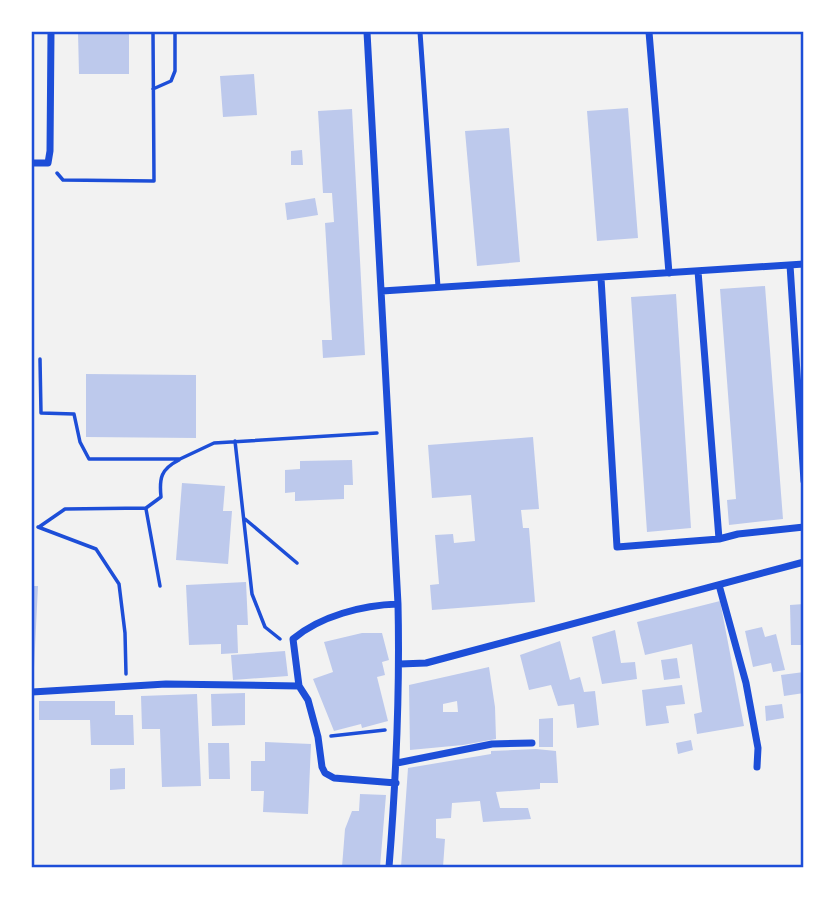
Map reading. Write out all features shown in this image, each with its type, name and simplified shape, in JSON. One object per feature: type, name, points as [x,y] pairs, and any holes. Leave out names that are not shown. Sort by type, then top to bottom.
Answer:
[{"type":"street","points":[[32,163],[48,163],[51,151],[51,32]]},
{"type":"street","points":[[367,32],[400,664],[396,783],[389,867]]},
{"type":"street","points":[[649,32],[669,273]]},
{"type":"street","points":[[382,290],[803,264]]},
{"type":"street","points":[[790,265],[803,481]]},
{"type":"street","points":[[698,271],[719,539]]},
{"type":"street","points":[[601,278],[617,547],[719,539],[738,534],[803,527]]},
{"type":"street","points":[[400,664],[426,663],[803,562]]},
{"type":"street","points":[[719,584],[746,683],[758,748],[757,766]]},
{"type":"street","points":[[396,783],[334,778],[325,772],[308,700],[299,686],[293,639],[304,629],[321,622],[373,605],[398,604]]},
{"type":"street","points":[[32,692],[195,684],[299,686]]},
{"type":"street","points":[[397,763],[492,744],[532,743]]},
{"type":"lane","points":[[420,32],[438,288]]},
{"type":"path","points":[[48,163],[63,180],[154,181],[153,32]]},
{"type":"path","points":[[153,89],[171,81],[176,71],[175,32]]},
{"type":"path","points":[[40,359],[41,413],[74,414],[80,442],[89,459],[180,459]]},
{"type":"path","points":[[127,686],[120,584],[96,549],[38,527],[65,509],[146,508],[161,497],[159,483],[166,467],[214,443],[388,432]]},
{"type":"path","points":[[235,442],[253,594],[265,627],[278,639],[293,639]]},
{"type":"path","points":[[146,508],[160,586]]},
{"type":"path","points":[[244,518],[297,563]]},
{"type":"path","points":[[318,737],[398,729]]},
{"type":"building","points":[[78,32],[129,32],[129,74],[79,74]]},
{"type":"building","points":[[254,74],[257,115],[223,117],[220,76]]},
{"type":"building","points":[[628,108],[638,238],[597,241],[587,111]]},
{"type":"building","points":[[352,109],[365,355],[323,358],[322,340],[332,340],[325,223],[334,222],[332,193],[323,193],[318,111]]},
{"type":"building","points":[[509,128],[520,262],[477,266],[465,131]]},
{"type":"building","points":[[302,150],[303,165],[291,165],[291,151]]},
{"type":"building","points":[[315,198],[318,215],[287,220],[285,203]]},
{"type":"building","points":[[765,286],[783,519],[729,525],[727,500],[736,499],[720,289]]},
{"type":"building","points":[[676,294],[691,528],[647,532],[631,297]]},
{"type":"building","points":[[86,374],[196,375],[196,438],[86,437]]},
{"type":"building","points":[[533,437],[539,509],[521,510],[523,528],[529,528],[535,602],[432,610],[430,585],[439,584],[435,535],[453,534],[454,543],[475,541],[471,495],[432,498],[428,445]]},
{"type":"building","points":[[352,460],[353,485],[344,485],[344,499],[295,501],[295,492],[285,493],[285,470],[300,469],[300,461]]},
{"type":"building","points":[[182,483],[225,486],[223,511],[232,511],[228,564],[176,560]]},
{"type":"building","points":[[246,582],[248,625],[237,625],[238,653],[221,654],[221,644],[189,645],[186,585]]},
{"type":"building","points":[[32,586],[38,586],[34,668],[32,667]]},
{"type":"building","points":[[720,601],[744,726],[697,734],[694,714],[702,712],[692,644],[645,655],[637,622]]},
{"type":"building","points":[[804,604],[804,645],[791,645],[790,605]]},
{"type":"building","points":[[762,627],[765,637],[776,634],[785,670],[773,672],[771,663],[753,667],[745,631]]},
{"type":"building","points":[[615,630],[621,663],[635,662],[637,679],[602,684],[592,637]]},
{"type":"building","points":[[362,633],[382,633],[389,660],[382,662],[385,675],[377,677],[388,721],[362,728],[361,724],[334,731],[313,679],[333,672],[324,642]]},
{"type":"building","points":[[560,641],[570,680],[580,677],[584,692],[595,691],[599,725],[577,728],[574,704],[558,706],[551,685],[529,690],[520,655]]},
{"type":"building","points":[[285,651],[288,676],[233,680],[231,655]]},
{"type":"building","points":[[677,658],[680,678],[664,680],[661,660]]},
{"type":"building","points":[[489,667],[495,707],[496,739],[410,750],[409,685]],"holes":[[[457,701],[458,712],[443,712],[443,704]]]},
{"type":"building","points":[[804,672],[804,693],[784,696],[781,675]]},
{"type":"building","points":[[682,685],[685,704],[666,706],[669,723],[646,726],[642,690]]},
{"type":"building","points":[[245,693],[245,725],[212,726],[211,694]]},
{"type":"building","points":[[197,694],[201,786],[162,787],[160,729],[142,729],[141,696]]},
{"type":"building","points":[[39,701],[115,701],[115,715],[133,715],[134,745],[91,745],[90,720],[39,720]]},
{"type":"building","points":[[782,704],[784,718],[766,721],[765,706]]},
{"type":"building","points":[[553,718],[553,747],[539,747],[539,719]]},
{"type":"building","points":[[691,740],[693,750],[678,754],[676,743]]},
{"type":"building","points":[[265,742],[311,744],[308,814],[263,812],[264,791],[251,791],[251,761],[265,761]]},
{"type":"building","points":[[208,743],[229,743],[230,779],[209,779]]},
{"type":"building","points":[[491,751],[556,751],[558,783],[540,783],[540,789],[496,792],[500,808],[528,808],[531,819],[483,822],[480,801],[452,803],[451,818],[436,819],[436,838],[445,839],[443,867],[401,867],[408,768],[491,754]]},
{"type":"building","points":[[125,768],[125,789],[110,790],[110,769]]},
{"type":"building","points":[[360,794],[386,795],[380,867],[342,867],[345,829],[352,811],[359,811]]}]
